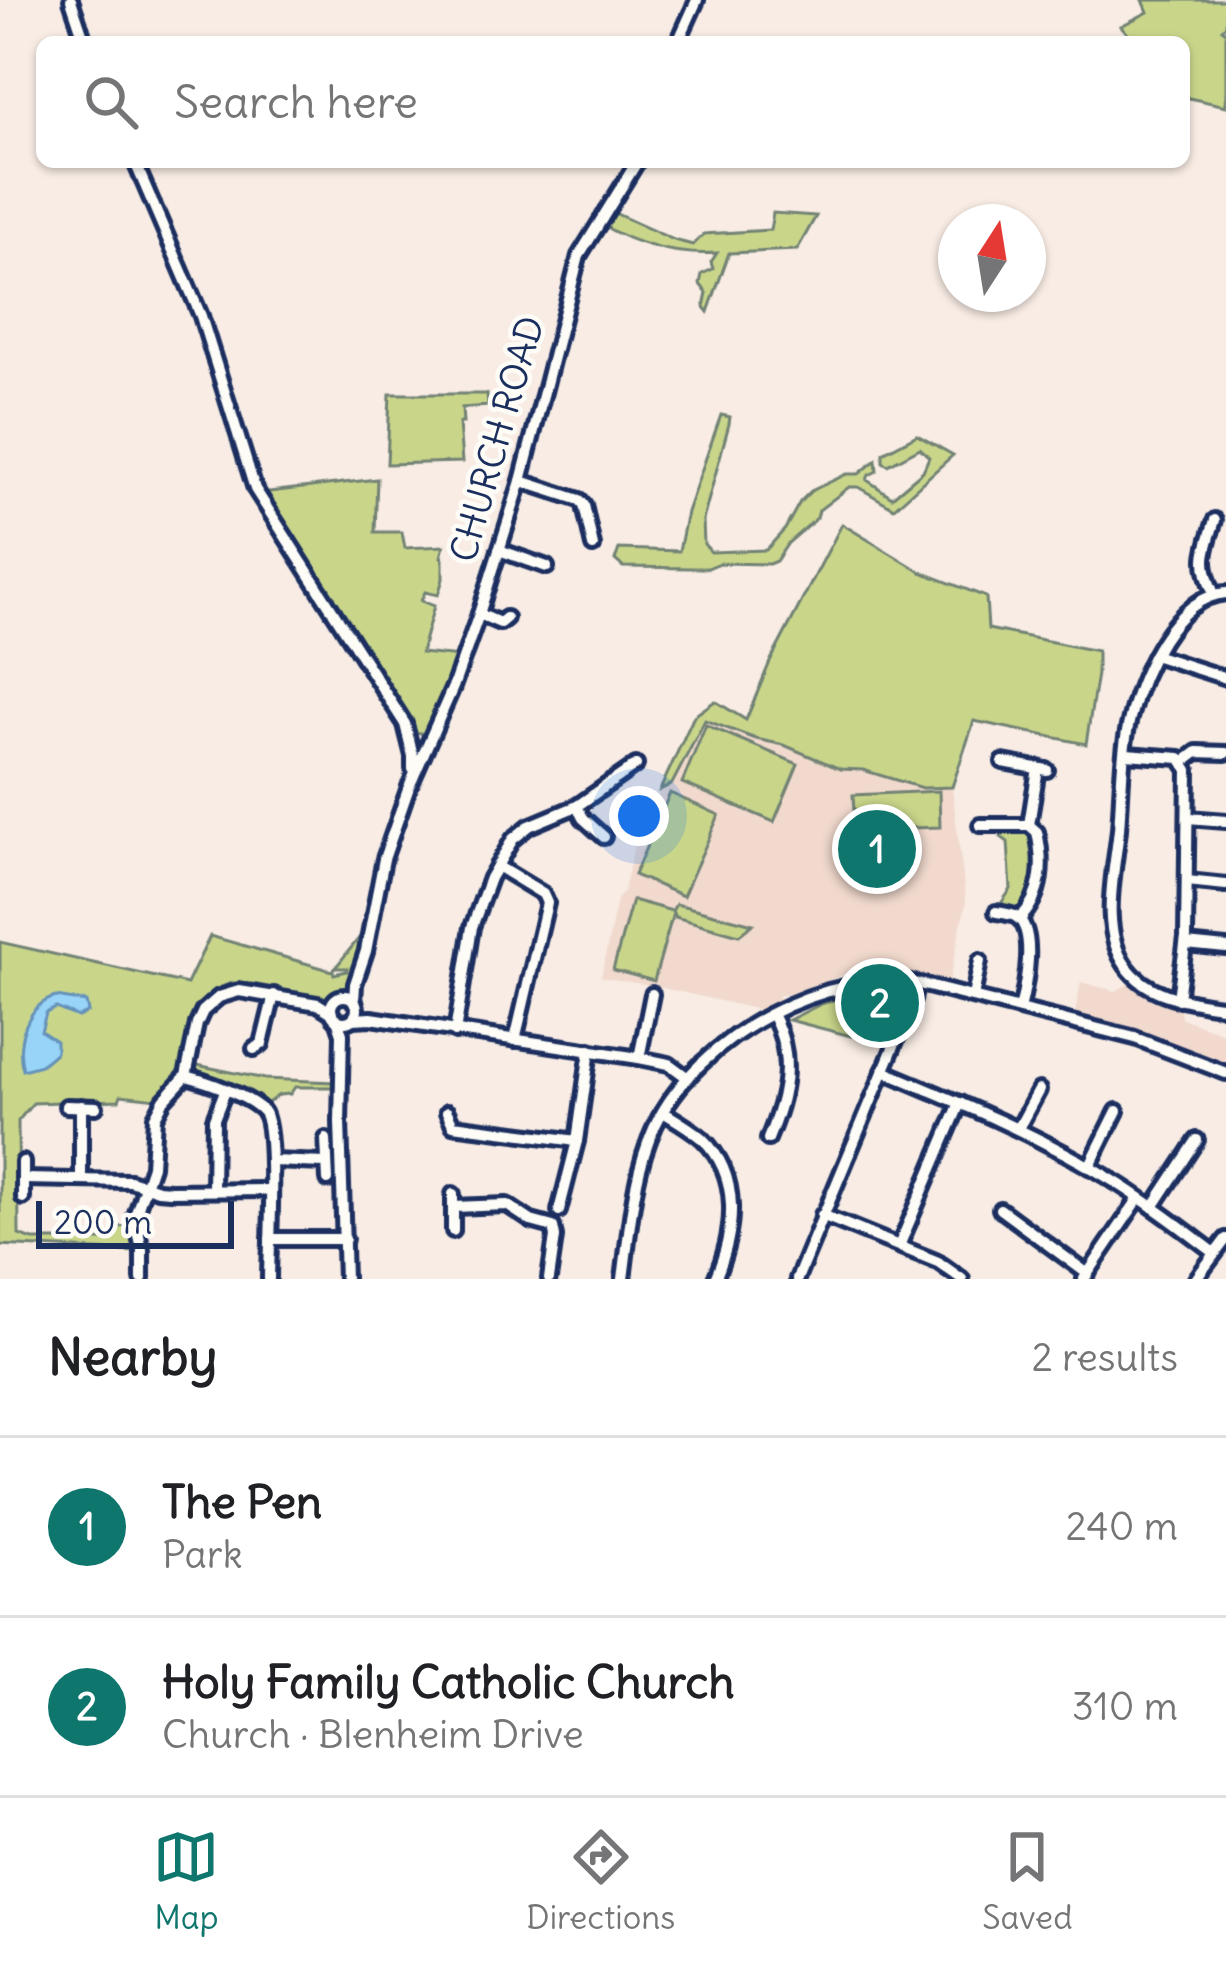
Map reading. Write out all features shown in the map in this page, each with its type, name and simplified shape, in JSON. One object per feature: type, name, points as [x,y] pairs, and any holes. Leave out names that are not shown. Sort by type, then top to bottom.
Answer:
[{"type":"street","points":[[71,0],[83,36]]},
{"type":"street","points":[[681,36],[697,0]]},
{"type":"street","points":[[138,168],[201,316],[255,488],[405,724],[428,743]]},
{"type":"street","name":"CHURCH ROAD","points":[[345,1010],[366,951],[384,860],[478,614],[521,481],[579,256],[634,168]]},
{"type":"street","points":[[521,481],[580,500],[593,546]]},
{"type":"street","points":[[1216,520],[1203,556],[1204,571],[1220,593],[1190,608],[1166,635],[1130,717],[1112,932],[1120,956],[1153,989],[1178,999],[1226,1007]]},
{"type":"street","points":[[499,550],[547,567]]},
{"type":"street","points":[[478,614],[500,623],[506,618]]},
{"type":"street","points":[[1154,655],[1226,678]]},
{"type":"street","points":[[405,724],[414,762],[412,778]]},
{"type":"street","points":[[409,740],[428,743]]},
{"type":"street","points":[[1185,761],[1197,752],[1226,754]]},
{"type":"street","points":[[1126,754],[1185,761]]},
{"type":"street","points":[[1178,999],[1186,944],[1189,777],[1185,761]]},
{"type":"street","points":[[1004,762],[1043,769],[1028,825]]},
{"type":"street","points":[[455,1031],[472,927],[484,892],[513,839],[619,781],[636,764]]},
{"type":"street","points":[[577,806],[583,818],[601,829]]},
{"type":"street","points":[[1188,818],[1226,821]]},
{"type":"street","points":[[980,825],[995,831],[1028,825],[1037,832],[1040,876],[1035,902],[1020,919]]},
{"type":"street","points":[[497,866],[543,895],[547,903],[514,1040]]},
{"type":"street","points":[[1187,881],[1226,885]]},
{"type":"street","points":[[996,912],[1020,919],[1026,932],[1028,973],[1020,1009]]},
{"type":"street","points":[[1186,944],[1226,948]]},
{"type":"street","points":[[973,997],[980,961]]},
{"type":"street","points":[[623,1279],[638,1176],[663,1112],[688,1078],[726,1043],[820,992],[880,981],[916,984],[1135,1038],[1226,1073]]},
{"type":"street","points":[[797,1279],[916,984]]},
{"type":"street","points":[[142,1279],[135,1216],[154,1158],[155,1117],[186,1076],[197,1024],[211,1001],[239,991],[274,995],[371,1018],[669,1064],[688,1078]]},
{"type":"street","points":[[254,1048],[268,1039],[274,995]]},
{"type":"street","points":[[639,1058],[654,998]]},
{"type":"street","points":[[345,1010],[340,1122],[345,1279]]},
{"type":"street","points":[[768,1138],[788,1067],[785,1043],[773,1016]]},
{"type":"street","points":[[559,1211],[577,1142],[590,1050]]},
{"type":"street","points":[[883,1071],[1018,1129],[1089,1167],[1215,1253]]},
{"type":"street","points":[[186,1076],[249,1101],[270,1125],[269,1279]]},
{"type":"street","points":[[1018,1129],[1040,1090]]},
{"type":"street","points":[[213,1190],[214,1119],[225,1091]]},
{"type":"street","points":[[899,1246],[959,1103]]},
{"type":"street","points":[[67,1106],[96,1107]]},
{"type":"street","points":[[81,1106],[81,1179]]},
{"type":"street","points":[[1089,1167],[1118,1111]]},
{"type":"street","points":[[663,1112],[705,1142],[728,1181],[731,1225],[715,1279]]},
{"type":"street","points":[[450,1124],[577,1142]]},
{"type":"street","points":[[326,1139],[328,1180]]},
{"type":"street","points":[[1153,1207],[1197,1141]]},
{"type":"street","points":[[23,1162],[23,1198]]},
{"type":"street","points":[[271,1162],[326,1163]]},
{"type":"street","points":[[23,1179],[146,1184],[158,1190],[270,1190]]},
{"type":"street","points":[[1000,1209],[1086,1276],[1139,1198]]},
{"type":"street","points":[[453,1231],[453,1200],[507,1205],[531,1222],[553,1227],[549,1279]]},
{"type":"street","points":[[822,1215],[938,1262],[962,1279]]},
{"type":"street","points":[[270,1239],[345,1239]]},
{"type":"street","points":[[1196,1279],[1226,1239]]},
{"type":"shaded area","points":[[715,701],[784,745],[839,769],[863,770],[922,788],[952,787],[966,903],[949,981],[862,967],[795,994],[778,995],[778,1005],[764,1011],[601,977],[634,845],[651,820],[649,815],[694,716]]},
{"type":"shaded area","points":[[1081,982],[1115,991],[1132,982],[1180,1008],[1181,1018],[1226,1034],[1226,1070],[1142,1035],[1074,1019]]},
{"type":"green space","points":[[1143,0],[1226,0],[1222,29],[1226,32],[1226,106],[1190,98],[1190,36],[1130,36],[1121,26],[1148,12]]},
{"type":"green space","points":[[610,211],[693,245],[704,234],[770,230],[773,213],[816,216],[797,250],[729,253],[708,312],[704,307],[707,293],[700,284],[702,274],[713,269],[711,262],[717,253],[672,251],[629,238],[602,225]]},
{"type":"green space","points":[[390,394],[487,394],[488,406],[462,408],[462,462],[387,464]]},
{"type":"green space","points":[[721,415],[730,417],[729,424],[703,520],[704,544],[711,552],[766,550],[811,491],[847,474],[859,474],[876,460],[877,471],[867,480],[892,497],[923,471],[929,457],[920,448],[888,465],[883,453],[917,435],[953,455],[894,508],[858,487],[849,487],[819,510],[817,518],[769,564],[623,567],[615,560],[619,549],[679,551],[687,512]]},
{"type":"green space","points":[[377,479],[375,532],[402,532],[405,548],[444,546],[438,595],[425,592],[421,601],[434,606],[421,653],[460,657],[424,734],[408,724],[261,493]]},
{"type":"green space","points":[[842,524],[921,572],[986,597],[988,629],[1097,651],[1086,744],[974,721],[952,787],[922,788],[863,770],[840,769],[705,720],[672,784],[660,790],[694,716],[715,701],[746,720],[770,662]]},
{"type":"green space","points":[[706,725],[798,764],[774,822],[682,783]]},
{"type":"green space","points":[[939,791],[940,827],[855,830],[853,795]]},
{"type":"green space","points":[[670,793],[719,815],[683,896],[634,875]]},
{"type":"green space","points":[[1024,830],[1036,845],[1037,869],[1034,894],[1020,912],[1006,909],[1002,902],[1011,889],[1008,842],[1001,837],[1003,832]]},
{"type":"green space","points":[[899,832],[900,865],[856,867],[855,834]]},
{"type":"green space","points":[[632,900],[672,911],[676,904],[753,924],[739,935],[673,913],[654,981],[613,970]]},
{"type":"green space","points":[[367,933],[349,986],[329,997],[232,983],[204,999],[191,1021],[176,1077],[157,1099],[121,1095],[119,1100],[33,1103],[18,1121],[19,1235],[33,1240],[103,1240],[117,1227],[130,1226],[135,1252],[0,1245],[0,942],[187,984],[210,936],[334,974],[347,971],[335,968]]},
{"type":"green space","points":[[852,994],[847,1006],[850,1012],[862,1013],[851,1036],[789,1020],[821,1004]]},
{"type":"green space","points":[[192,1064],[265,1079],[334,1082],[334,1087],[295,1087],[265,1105],[206,1077]]},
{"type":"water","points":[[56,997],[86,1002],[88,1012],[78,1017],[56,1008],[46,1013],[41,1031],[56,1041],[56,1052],[41,1065],[23,1070],[26,1026],[37,1007]]},
{"type":"place","name":"The Pen","points":[[877,849]]},
{"type":"place","name":"Holy Family Catholic Church","points":[[880,1003]]}]
